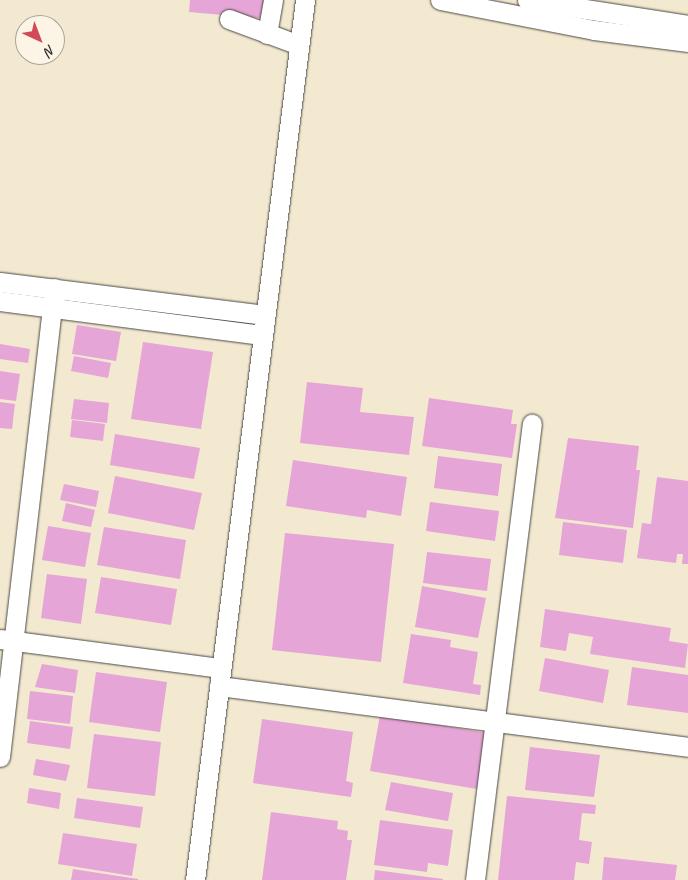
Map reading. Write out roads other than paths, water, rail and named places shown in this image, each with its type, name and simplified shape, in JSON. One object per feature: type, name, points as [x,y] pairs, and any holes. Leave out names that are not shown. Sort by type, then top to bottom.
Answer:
[{"type":"street","points":[[267,34],[273,0]]},
{"type":"street","points":[[195,880],[264,314],[305,0]]},
{"type":"street","points":[[440,0],[594,30],[688,42]]},
{"type":"street","points":[[527,0],[598,7],[688,25]]},
{"type":"street","points":[[228,20],[299,45]]},
{"type":"street","points":[[0,282],[264,314]]},
{"type":"street","points":[[0,756],[7,640],[54,288]]},
{"type":"street","points":[[0,301],[262,334]]},
{"type":"street","points":[[475,880],[532,424]]},
{"type":"street","points":[[7,640],[494,722],[688,747]]}]
